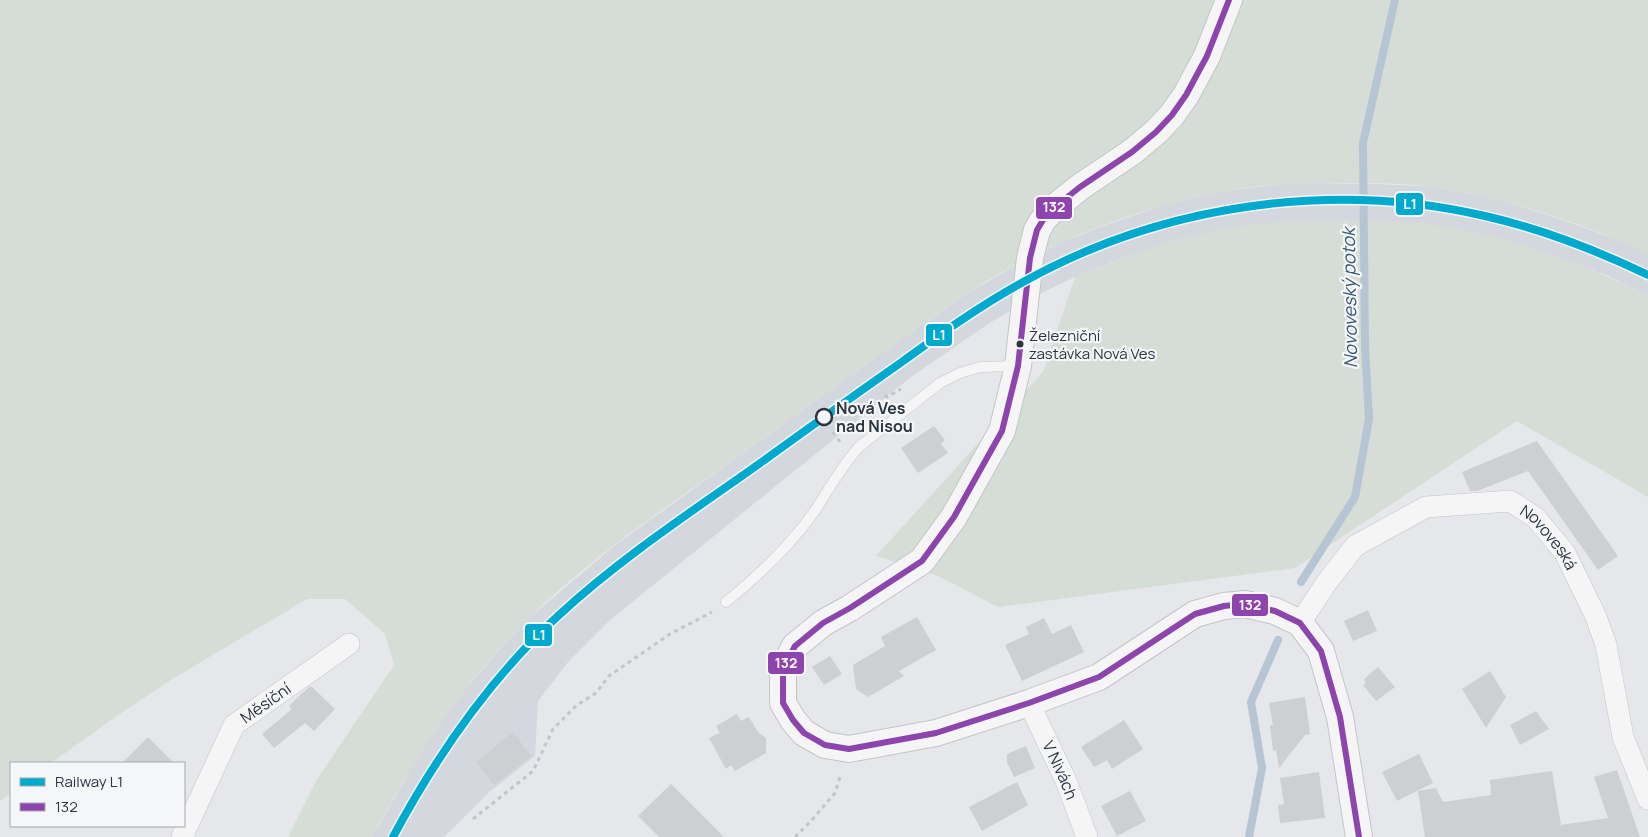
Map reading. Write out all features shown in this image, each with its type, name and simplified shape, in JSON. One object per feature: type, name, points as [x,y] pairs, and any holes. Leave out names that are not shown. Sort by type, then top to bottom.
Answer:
[{"type":"street","points":[[1229,0],[1207,56],[1186,95],[1172,115],[1156,132],[1132,152],[1080,187],[1055,207],[1037,230],[1033,241],[1027,280],[1018,366],[1002,431],[954,517],[922,561],[850,608],[823,623],[795,646],[783,669],[783,703],[793,720],[804,733],[825,745],[849,749],[936,733],[1030,703],[1099,677],[1195,614],[1224,606],[1245,604],[1274,611],[1300,623],[1320,651],[1340,716],[1359,837]]},
{"type":"street","name":"Novoveská","points":[[1300,623],[1327,582],[1355,546],[1426,507],[1510,502],[1535,517],[1565,553],[1596,618],[1606,645],[1623,737],[1648,799]]},
{"type":"street","name":"Měsíční","points":[[182,837],[234,725],[349,644]]},
{"type":"street","name":"V Nivách","points":[[1030,703],[1066,781],[1087,837]]},
{"type":"lane","points":[[726,602],[754,580],[788,544],[813,514],[850,457],[860,446],[940,384],[980,367],[1018,366]]},
{"type":"path","points":[[833,432],[836,436]]},
{"type":"path","points":[[473,819],[533,770],[553,729],[577,705],[596,694],[609,676],[670,634],[711,613],[726,602]]},
{"type":"path","points":[[795,837],[812,821],[835,793],[849,749]]},
{"type":"shaded area","points":[[0,0],[1648,0],[1648,254],[1571,222],[1517,205],[1436,188],[1409,185],[1316,183],[1262,186],[1195,197],[1143,211],[1092,229],[1043,251],[974,289],[670,504],[582,571],[528,619],[505,643],[462,695],[405,778],[372,837],[288,837],[316,781],[394,665],[385,634],[345,599],[307,599],[174,678],[52,762],[10,762],[10,794],[0,801]]},
{"type":"shaded area","points":[[1292,183],[1432,187],[1496,199],[1560,219],[1623,242],[1648,254],[1648,296],[1608,276],[1548,254],[1428,224],[1377,221],[1295,221],[1230,228],[1178,240],[1115,261],[1075,277],[1035,296],[988,324],[911,377],[610,620],[568,662],[538,701],[535,756],[488,793],[444,837],[372,837],[423,748],[460,696],[529,618],[614,546],[890,347],[968,293],[1018,264],[1060,243],[1167,204],[1224,191]]},
{"type":"shaded area","points":[[1340,220],[1416,223],[1483,234],[1569,261],[1648,296],[1648,497],[1517,421],[1295,568],[998,607],[936,575],[876,556],[1043,372],[1075,277],[1151,249],[1209,232],[1256,224]]},
{"type":"building","points":[[934,426],[945,440],[941,444],[948,453],[918,473],[901,448]]},
{"type":"building","points":[[1537,441],[1618,556],[1598,570],[1528,471],[1477,491],[1470,491],[1462,472]]},
{"type":"building","points":[[1368,610],[1377,631],[1353,641],[1344,621]]},
{"type":"building","points":[[917,617],[936,650],[899,671],[904,676],[868,697],[856,689],[853,665],[885,646],[881,637]]},
{"type":"building","points":[[1044,618],[1052,634],[1071,625],[1084,652],[1022,681],[1005,645],[1029,634],[1026,627]]},
{"type":"building","points":[[830,656],[842,674],[824,685],[812,667]]},
{"type":"building","points":[[1378,667],[1395,687],[1376,701],[1363,685],[1366,683],[1364,679]]},
{"type":"building","points":[[1490,671],[1506,697],[1486,728],[1462,689]]},
{"type":"building","points":[[311,686],[335,709],[314,731],[305,723],[274,748],[262,734],[292,709],[289,706]]},
{"type":"building","points":[[1305,697],[1310,734],[1305,735],[1279,768],[1276,750],[1273,751],[1270,725],[1273,725],[1269,703]]},
{"type":"building","points":[[1536,711],[1549,729],[1520,745],[1510,725]]},
{"type":"building","points":[[737,714],[741,721],[749,717],[758,732],[766,738],[766,753],[735,771],[731,765],[726,769],[709,738],[720,733],[716,726]]},
{"type":"building","points":[[1124,720],[1143,749],[1112,769],[1107,760],[1094,767],[1081,747]]},
{"type":"building","points":[[513,732],[531,756],[494,785],[476,762]]},
{"type":"building","points":[[148,737],[173,762],[123,762]]},
{"type":"building","points":[[1026,746],[1035,768],[1014,777],[1007,762],[1007,754]]},
{"type":"building","points":[[1419,754],[1433,783],[1397,801],[1382,772]]},
{"type":"building","points":[[1617,770],[1640,837],[1425,837],[1418,791],[1436,788],[1443,802],[1491,795],[1490,780],[1552,771],[1561,825],[1608,818],[1594,777]]},
{"type":"building","points":[[1319,772],[1325,818],[1280,823],[1278,805],[1284,804],[1280,778]]},
{"type":"building","points":[[1017,782],[1028,805],[982,831],[969,807]]},
{"type":"building","points":[[671,784],[724,837],[659,837],[638,816]]},
{"type":"building","points":[[1130,791],[1146,821],[1117,836],[1101,806]]},
{"type":"waterway","name":"Novoveský potok","points":[[1301,582],[1355,497],[1369,419],[1365,346],[1363,143],[1395,0]]},
{"type":"waterway","name":"Novoveský potok","points":[[1249,837],[1262,768],[1251,702],[1278,640]]},
{"type":"rail line","name":"L1","points":[[393,837],[447,747],[488,691],[534,639],[584,593],[662,532],[945,331],[1009,290],[1078,255],[1133,234],[1190,218],[1249,206],[1308,201],[1368,200],[1427,205],[1506,221],[1568,241],[1648,275]]},
{"type":"transit line","name":"132","points":[[1229,0],[1207,56],[1186,95],[1172,115],[1156,132],[1132,152],[1080,187],[1055,207],[1037,230],[1030,258],[1018,366],[1002,431],[954,517],[922,561],[850,608],[823,623],[795,646],[783,669],[783,703],[793,720],[804,733],[825,745],[849,749],[936,733],[1029,703],[1099,677],[1195,614],[1224,606],[1245,604],[1275,611],[1300,623],[1321,651],[1340,717],[1359,837]]},
{"type":"place","name":"Železniční zastávka Nová Ves","points":[[1020,344]]},
{"type":"place","name":"Nová Ves nad Nisou","points":[[824,417]]}]
